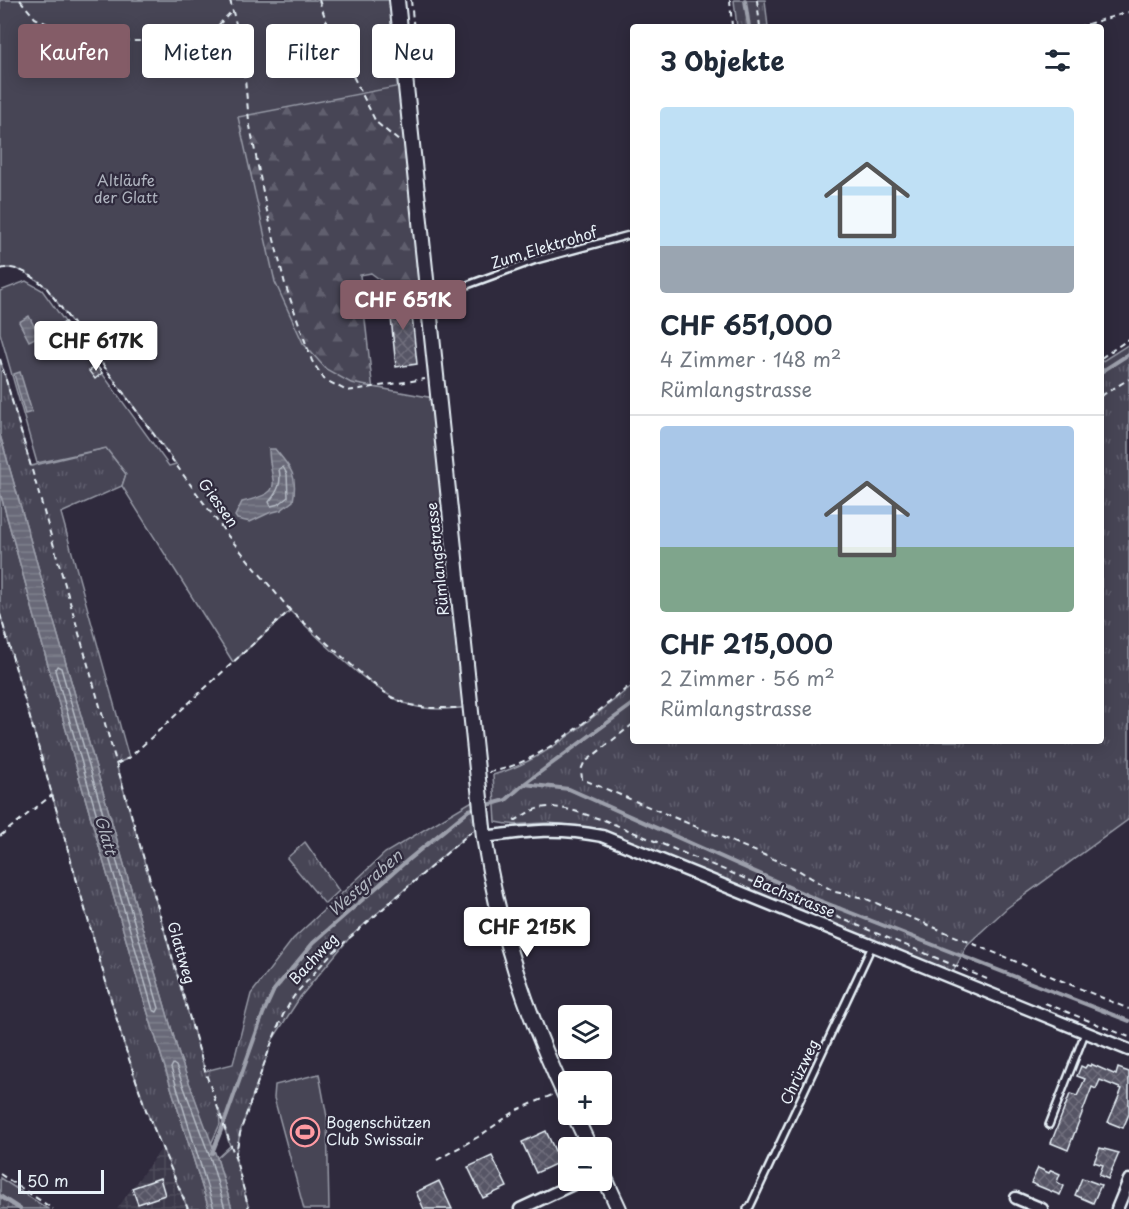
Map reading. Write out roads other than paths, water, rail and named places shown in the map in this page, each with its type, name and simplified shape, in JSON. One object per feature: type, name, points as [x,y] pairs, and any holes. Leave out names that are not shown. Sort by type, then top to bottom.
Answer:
[{"type":"street","name":"Rümlangstrasse","points":[[397,0],[483,828],[499,918],[513,967],[525,1003],[558,1078]]},
{"type":"street","name":"Bachstrasse","points":[[483,828],[556,829],[602,836],[1129,1050]]},
{"type":"street","points":[[1117,1209],[1129,1180]]},
{"type":"street","points":[[520,1209],[558,1191]]},
{"type":"street","points":[[611,1191],[619,1209]]},
{"type":"street","points":[[1016,1198],[1042,1209]]},
{"type":"lane","name":"Zum Elektrohof","points":[[428,297],[440,295],[536,260],[630,235]]},
{"type":"lane","name":"Chrüzweg","points":[[747,1209],[750,1208],[873,945]]},
{"type":"lane","points":[[1049,1125],[1085,1031]]},
{"type":"water","points":[[29,316],[39,336],[29,341],[19,322]]},
{"type":"water","points":[[20,372],[32,412],[25,414],[14,374]]},
{"type":"water","name":"Glatt","points":[[0,435],[179,1055],[217,1158],[232,1209],[209,1209],[138,981],[0,492]]},
{"type":"water","points":[[269,449],[275,449],[292,472],[295,485],[293,501],[281,510],[250,522],[237,519],[235,516],[242,502],[257,498],[271,490],[273,479]]},
{"type":"waterway","points":[[745,0],[749,24]]},
{"type":"waterway","name":"Westgraben","points":[[1104,370],[1129,354]]},
{"type":"waterway","name":"Westgraben","points":[[484,806],[506,800],[524,784],[630,706]]},
{"type":"waterway","points":[[524,784],[569,789],[818,900],[1129,1021]]},
{"type":"waterway","name":"Westgraben","points":[[212,1153],[274,990],[313,943],[409,859],[469,810],[477,808]]},
{"type":"waterway","points":[[0,1196],[20,1209]]},
{"type":"place","name":"Bogenschützen Club Swissair","points":[[305,1132]]},
{"type":"park label","name":"Altläufe der Glatt","points":[[126,190]]}]
